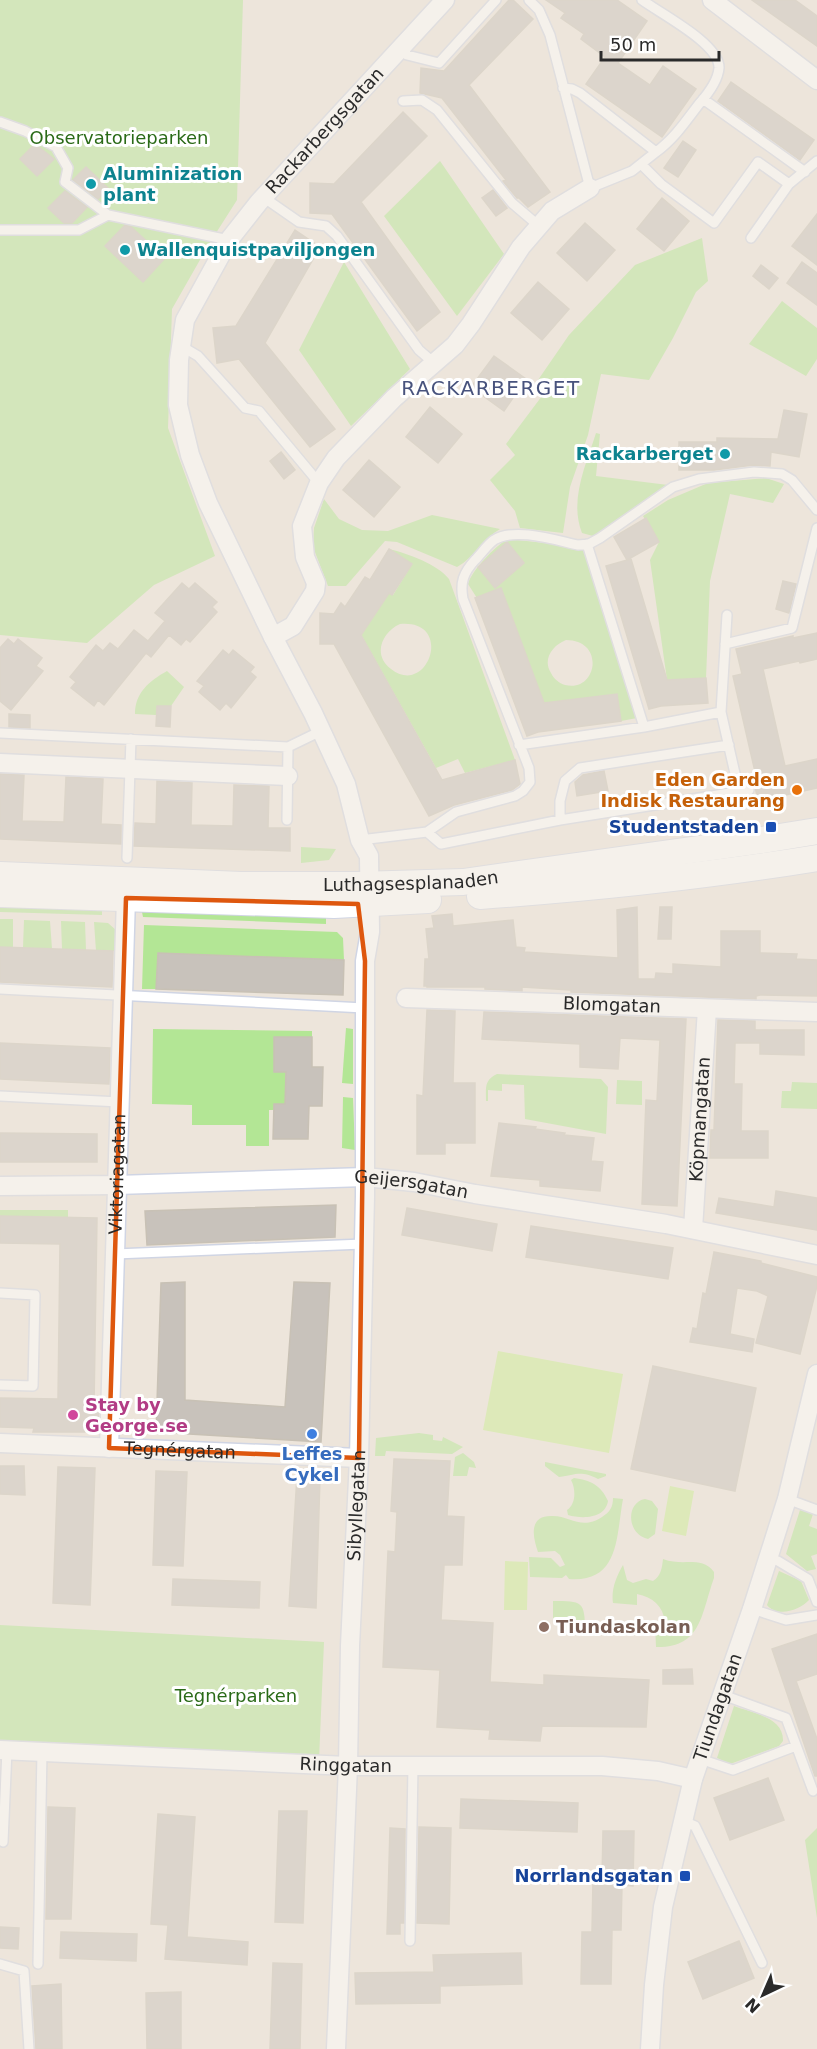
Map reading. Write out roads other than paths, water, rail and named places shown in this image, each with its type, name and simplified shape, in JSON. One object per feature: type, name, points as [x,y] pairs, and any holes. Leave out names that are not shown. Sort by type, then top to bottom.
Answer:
[{"type":"main road","name":"Luthagsesplanaden","points":[[0,894],[334,906],[364,895],[756,842],[817,831]]},
{"type":"main road","name":"Luthagsesplanaden","points":[[0,874],[241,885],[364,895],[532,892],[762,867],[817,858]]},
{"type":"street","name":"Rackarbergsgatan","points":[[364,895],[369,856],[360,840],[346,784],[208,503],[190,455],[178,405],[180,346],[185,321],[229,240],[263,197],[445,0]]},
{"type":"street","points":[[712,0],[817,80]]},
{"type":"street","points":[[273,637],[293,626],[315,591],[316,583],[305,557],[302,526],[319,483],[336,458],[394,398],[455,345],[521,247],[552,211],[590,188]]},
{"type":"street","points":[[0,763],[288,776]]},
{"type":"street","name":"Sibyllegatan","points":[[336,2049],[359,1458],[365,1177],[365,961],[359,932],[364,895]]},
{"type":"street","name":"Viktoriagatan","points":[[109,1448],[126,898]]},
{"type":"street","name":"Blomgatan","points":[[406,998],[817,1012]]},
{"type":"street","name":"Köpmangatan","points":[[693,1229],[707,1009]]},
{"type":"street","name":"Geijersgatan","points":[[0,1186],[117,1185],[365,1177],[414,1182],[486,1196],[693,1229],[817,1256]]},
{"type":"street","name":"Tiundagatan","points":[[650,2049],[654,1985],[663,1907],[682,1821],[693,1779],[752,1609],[787,1499],[817,1374]]},
{"type":"street","name":"Tegnérgatan","points":[[0,1443],[359,1458]]},
{"type":"street","name":"Ringgatan","points":[[4,1750],[348,1766],[602,1766],[658,1771],[693,1779]]},
{"type":"lane","points":[[400,47],[407,55],[438,63],[496,0]]},
{"type":"lane","points":[[529,0],[539,10],[545,21],[590,188],[632,171],[670,142],[703,99],[719,70],[718,59],[714,52],[642,0]]},
{"type":"lane","points":[[563,88],[572,88],[580,93],[656,152]]},
{"type":"lane","points":[[703,99],[805,172]]},
{"type":"lane","points":[[403,101],[422,100],[437,110],[512,203],[539,226]]},
{"type":"lane","points":[[0,122],[25,131],[56,147],[68,168],[65,182],[108,215],[229,240],[243,218],[243,207]]},
{"type":"lane","points":[[641,164],[661,184],[714,223],[758,162],[789,184]]},
{"type":"lane","points":[[751,238],[789,184],[817,162]]},
{"type":"lane","points":[[263,197],[299,222],[326,226],[337,236],[419,350],[434,363]]},
{"type":"lane","points":[[0,230],[79,230],[108,215]]},
{"type":"lane","points":[[180,346],[198,356],[245,408],[259,411],[319,483]]},
{"type":"lane","points":[[360,840],[427,832],[456,813],[502,801],[523,791],[530,782],[529,768],[461,586],[469,566],[493,540],[509,533],[578,545],[587,544],[600,538],[674,487],[699,479],[754,472],[782,474],[792,480],[817,510]]},
{"type":"lane","points":[[725,645],[792,628],[817,528]]},
{"type":"lane","points":[[587,544],[644,727]]},
{"type":"lane","points":[[427,832],[441,844],[561,820],[744,790],[721,712],[727,615]]},
{"type":"lane","points":[[519,745],[644,727],[721,712]]},
{"type":"lane","points":[[0,733],[288,747],[321,731]]},
{"type":"lane","points":[[127,858],[131,739]]},
{"type":"lane","points":[[561,820],[560,801],[565,781],[580,768],[729,745]]},
{"type":"lane","points":[[287,820],[288,747]]},
{"type":"lane","points":[[0,989],[364,1008]]},
{"type":"lane","points":[[0,1096],[120,1102]]},
{"type":"lane","points":[[115,1254],[363,1244]]},
{"type":"lane","points":[[0,1293],[36,1295],[33,1386],[0,1385]]},
{"type":"lane","points":[[787,1499],[817,1510]]},
{"type":"lane","points":[[768,1558],[813,1578],[817,1602]]},
{"type":"lane","points":[[752,1609],[786,1620],[817,1615]]},
{"type":"lane","points":[[723,1695],[786,1718],[813,1791]]},
{"type":"lane","points":[[700,1759],[733,1770],[796,1746]]},
{"type":"lane","points":[[3,1842],[4,1750]]},
{"type":"lane","points":[[38,1964],[42,1752]]},
{"type":"lane","points":[[410,1941],[413,1766]]},
{"type":"lane","points":[[682,1821],[695,1826],[762,1964]]},
{"type":"lane","points":[[0,1964],[24,1971],[29,2049]]},
{"type":"place","name":"Aluminization plant","points":[[91,184]]},
{"type":"place","name":"Wallenquistpaviljongen","points":[[125,250]]},
{"type":"place","name":"Rackarberget","points":[[725,454]]},
{"type":"place","name":"Eden Garden Indisk Restaurang","points":[[797,790]]},
{"type":"place","name":"Studentstaden","points":[[771,827]]},
{"type":"place","name":"Stay by George.se","points":[[73,1415]]},
{"type":"place","name":"Leffes Cykel","points":[[312,1434]]},
{"type":"place","name":"Tiundaskolan","points":[[544,1627]]},
{"type":"place","name":"Norrlandsgatan","points":[[685,1876]]},
{"type":"district","name":"RACKARBERGET","points":[[491,388]]},
{"type":"park label","name":"Observatorieparken","points":[[119,138]]},
{"type":"park label","name":"Tegnérparken","points":[[236,1696]]}]
